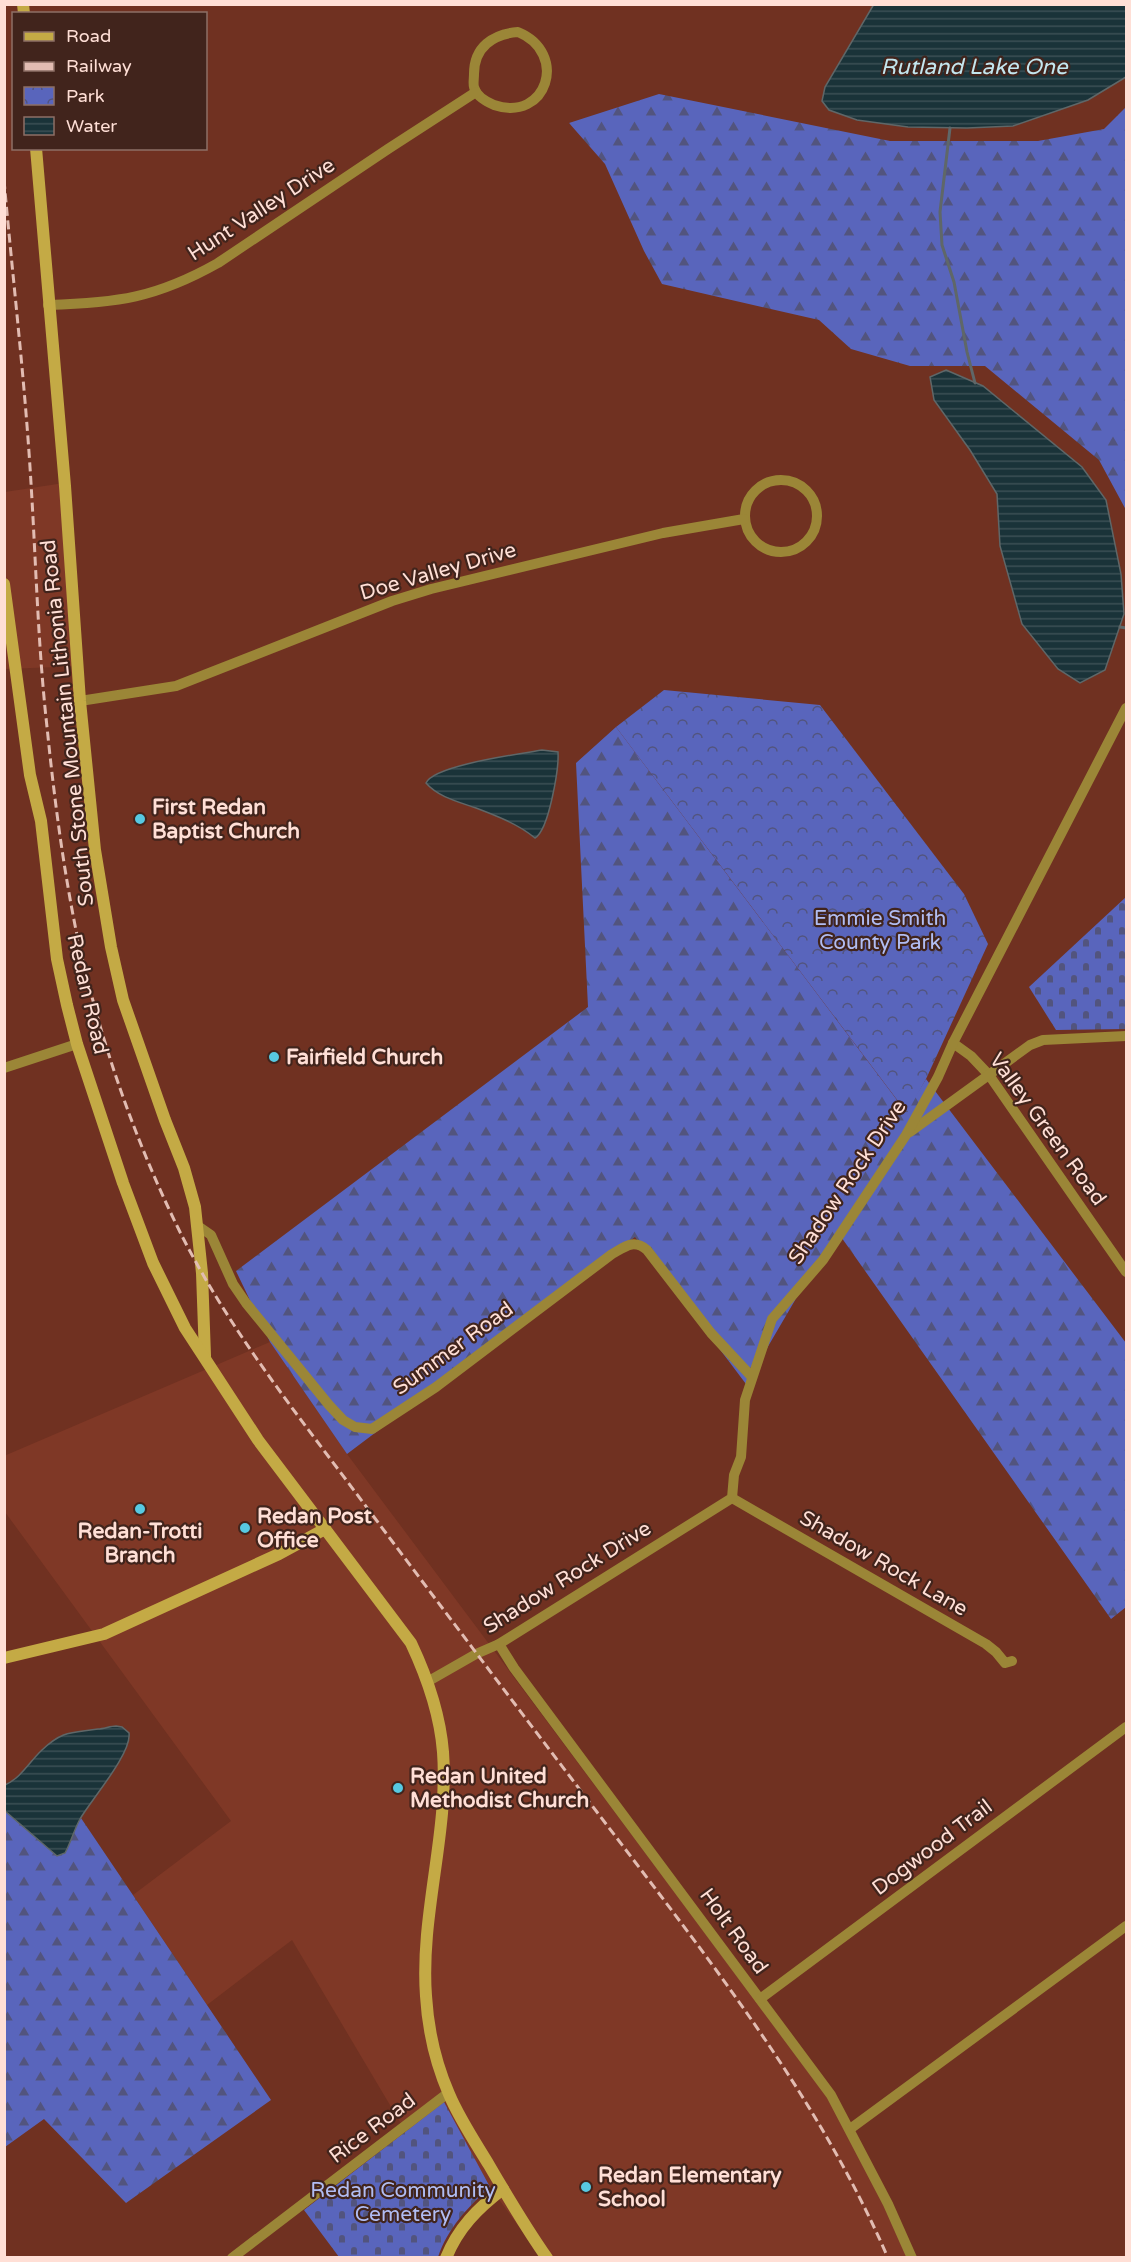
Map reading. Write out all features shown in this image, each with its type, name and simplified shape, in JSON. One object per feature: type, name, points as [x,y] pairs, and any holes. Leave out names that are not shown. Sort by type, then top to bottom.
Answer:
[{"type":"main road","name":"South Stone Mountain Lithonia Road","points":[[36,150],[80,701],[95,850],[111,947],[123,1000],[184,1168],[198,1226],[205,1356],[258,1440],[381,1600],[411,1643],[427,1682],[438,1719],[443,1752],[441,1805],[427,1944],[426,1997],[434,2048],[448,2093],[503,2189],[547,2258]]},
{"type":"main road","name":"Redan Road","points":[[4,584],[30,775],[41,821],[57,959],[77,1044],[153,1263],[185,1328],[205,1356]]},
{"type":"main road","points":[[4,1658],[104,1634],[279,1554],[325,1529]]},
{"type":"main road","points":[[446,2258],[458,2234],[470,2218],[503,2189]]},
{"type":"street","points":[[518,32],[530,37],[544,55],[547,63],[546,83],[538,96],[526,106],[509,110],[490,103],[476,92],[474,88],[476,57],[479,50],[492,38],[502,33],[518,32]]},
{"type":"street","name":"Hunt Valley Drive","points":[[48,305],[98,304],[131,299],[157,292],[194,276],[218,263],[476,92]]},
{"type":"street","points":[[778,480],[790,481],[801,486],[813,500],[817,516],[816,528],[810,539],[801,547],[788,552],[775,553],[759,545],[747,531],[744,519],[748,498],[766,482],[778,480]]},
{"type":"street","name":"Doe Valley Drive","points":[[80,701],[176,686],[392,601],[431,589],[664,533],[744,519]]},
{"type":"street","name":"Shadow Rock Drive","points":[[427,1682],[476,1654],[499,1644],[732,1498],[734,1475],[741,1457],[745,1400],[772,1319],[823,1260],[906,1135],[1125,714]]},
{"type":"street","points":[[906,1135],[1025,1048],[1043,1040],[1126,1036]]},
{"type":"street","name":"Valley Green Road","points":[[953,1043],[971,1056],[989,1075],[1126,1272]]},
{"type":"street","points":[[4,1068],[77,1044]]},
{"type":"street","name":"Summer Road","points":[[198,1226],[212,1235],[233,1284],[246,1304],[329,1405],[343,1420],[355,1427],[372,1429],[408,1407],[612,1254],[632,1243],[637,1243],[647,1250],[711,1333],[752,1377]]},
{"type":"street","name":"Shadow Rock Lane","points":[[732,1498],[986,1644],[1005,1663],[1012,1661]]},
{"type":"street","name":"Holt Road","points":[[499,1644],[514,1668],[831,2095],[888,2204],[912,2258]]},
{"type":"street","name":"Dogwood Trail","points":[[760,1999],[1126,1727]]},
{"type":"street","points":[[850,2129],[1126,1926]]},
{"type":"street","name":"Rice Road","points":[[232,2258],[448,2093]]},
{"type":"shaded area","points":[[64,483],[82,666],[5,669],[5,492]]},
{"type":"shaded area","points":[[270,1342],[347,1454],[829,2099],[912,2257],[541,2257],[490,2187],[444,2103],[406,2132],[292,1940],[207,2005],[133,1895],[231,1821],[5,1512],[4,1456]]},
{"type":"green space","points":[[659,94],[890,141],[1038,141],[1104,129],[1126,107],[1126,510],[1099,460],[985,366],[910,366],[851,349],[819,320],[662,284],[644,251],[605,164],[569,123]]},
{"type":"green space","name":"Emmie Smith County Park","points":[[664,690],[820,705],[964,894],[988,944],[926,1079],[907,1113],[616,727]]},
{"type":"green space","points":[[616,727],[906,1112],[926,1079],[1126,1343],[1126,1607],[1111,1619],[839,1234],[808,1278],[746,1384],[635,1237],[347,1454],[270,1342],[236,1271],[588,1007],[576,763]]},
{"type":"green space","points":[[1126,897],[1126,1029],[1056,1030],[1029,987]]},
{"type":"green space","points":[[52,1775],[271,2100],[126,2203],[44,2119],[5,2147],[4,1808]]},
{"type":"green space","name":"Redan Community Cemetery","points":[[444,2102],[490,2187],[459,2219],[438,2257],[339,2257],[304,2210]]},
{"type":"water","name":"Rutland Lake One","points":[[874,4],[1126,5],[1126,77],[1088,100],[1013,126],[908,127],[857,120],[829,110],[822,101],[825,87]]},
{"type":"water","points":[[946,370],[983,386],[1082,467],[1106,500],[1121,574],[1124,614],[1105,670],[1080,683],[1058,669],[1022,624],[1000,546],[997,494],[970,450],[934,400],[930,377]]},
{"type":"water","points":[[542,750],[558,752],[558,760],[549,811],[540,833],[535,838],[507,821],[443,795],[426,783],[444,771],[460,766]]},
{"type":"water","points":[[122,1727],[129,1733],[124,1752],[80,1819],[65,1853],[57,1856],[5,1811],[5,1785],[16,1778],[42,1750],[56,1739],[74,1732]]},
{"type":"waterway","points":[[950,128],[940,212],[942,245],[954,282],[975,383]]},
{"type":"waterway","points":[[1120,627],[1126,628]]},
{"type":"railway","points":[[4,180],[28,445],[44,697],[67,884],[86,973],[107,1049],[133,1124],[163,1197],[198,1267],[262,1366],[654,1887],[765,2040],[832,2146],[888,2258]]},
{"type":"place","name":"First Redan Baptist Church","points":[[140,819]]},
{"type":"place","name":"Fairfield Church","points":[[274,1057]]},
{"type":"place","name":"Redan-Trotti Branch","points":[[140,1509]]},
{"type":"place","name":"Redan Post Office","points":[[245,1528]]},
{"type":"place","name":"Redan United Methodist Church","points":[[398,1788]]},
{"type":"place","name":"Redan Elementary School","points":[[586,2187]]}]
